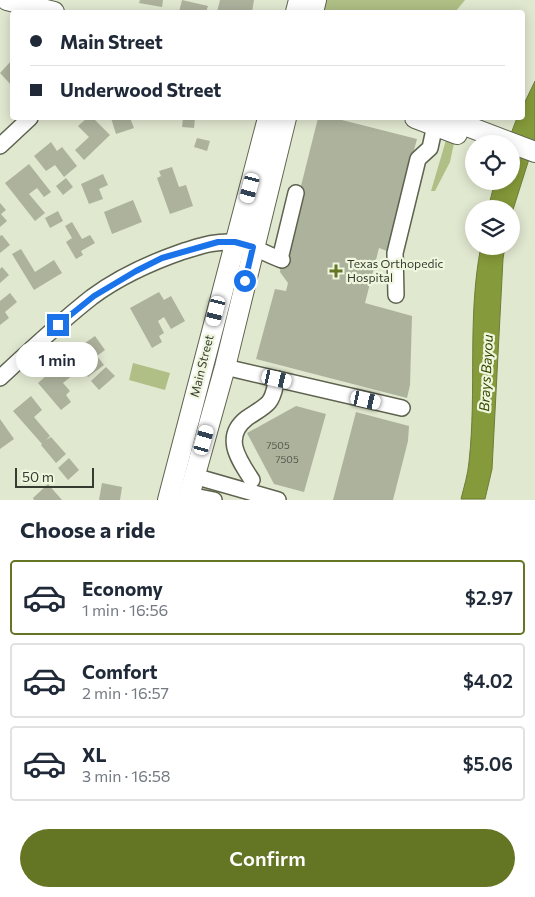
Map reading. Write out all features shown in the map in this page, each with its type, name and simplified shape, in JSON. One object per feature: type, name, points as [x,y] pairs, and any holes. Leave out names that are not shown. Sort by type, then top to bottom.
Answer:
[{"type":"main road","points":[[7,0],[46,10]]},
{"type":"main road","name":"Main Street","points":[[168,500],[187,486],[225,367],[250,246],[268,120]]},
{"type":"main road","name":"Main Street","points":[[187,486],[221,291],[250,246],[285,120]]},
{"type":"main road","points":[[425,120],[451,125],[535,152]]},
{"type":"main road","points":[[451,125],[468,135]]},
{"type":"main road","points":[[520,158],[535,164]]},
{"type":"main road","points":[[221,291],[224,303],[224,316],[215,354],[216,359],[225,367]]},
{"type":"street","points":[[0,146],[28,120]]},
{"type":"street","points":[[396,296],[395,253],[418,159],[451,125]]},
{"type":"street","points":[[0,378],[58,325],[94,296],[162,258],[213,242],[250,246],[266,254],[283,254],[296,193]]},
{"type":"street","points":[[225,367],[402,408]]},
{"type":"street","points":[[252,480],[237,455],[234,438],[238,427],[244,420],[270,401],[277,379]]},
{"type":"street","points":[[187,486],[268,498]]},
{"type":"street","points":[[187,486],[214,500]]},
{"type":"shaded area","points":[[325,0],[465,0],[457,10],[322,10]]},
{"type":"shaded area","points":[[446,140],[454,143],[450,162],[435,191],[431,191]]},
{"type":"shaded area","points":[[133,363],[170,373],[165,390],[129,380]]},
{"type":"water","points":[[535,81],[535,140],[520,188],[520,135],[510,135],[516,120],[525,120],[525,102]]},
{"type":"water","points":[[493,190],[519,190],[516,200],[490,200]]},
{"type":"water","name":"Brays Bayou","points":[[480,255],[504,255],[492,469],[485,499],[461,499],[466,481],[471,435],[474,300]]},
{"type":"building","points":[[140,0],[163,0],[162,7],[139,3]]},
{"type":"building","points":[[182,0],[208,6],[207,10],[180,10]]},
{"type":"building","points":[[220,0],[254,0],[252,10],[218,10]]},
{"type":"building","points":[[10,62],[10,84],[0,73]]},
{"type":"building","points":[[85,120],[95,120],[110,135],[84,160],[75,150],[89,137],[78,126]]},
{"type":"building","points":[[112,120],[131,120],[134,128],[116,134]]},
{"type":"building","points":[[183,120],[195,120],[194,128],[182,127]]},
{"type":"building","name":"Texas Orthopedic Hospital","points":[[318,120],[342,120],[417,139],[387,251],[379,248],[365,303],[412,316],[410,385],[407,398],[256,359],[275,289],[286,291],[288,283],[280,272]]},
{"type":"building","points":[[197,138],[210,141],[207,151],[194,147]]},
{"type":"building","points":[[51,142],[57,151],[62,147],[77,166],[64,177],[55,165],[46,171],[34,156]]},
{"type":"building","points":[[29,164],[51,192],[44,197],[37,188],[29,194],[45,213],[35,221],[5,183]]},
{"type":"building","points":[[172,167],[179,187],[186,185],[193,206],[170,214],[157,178],[161,176],[159,171]]},
{"type":"building","points":[[103,174],[108,185],[99,189],[103,199],[89,204],[81,184]]},
{"type":"building","points":[[66,178],[73,187],[63,195],[56,186]]},
{"type":"building","points":[[133,200],[142,222],[112,234],[104,212]]},
{"type":"building","points":[[0,203],[6,210],[1,214],[7,221],[0,227]]},
{"type":"building","points":[[58,211],[63,221],[50,228],[45,218]]},
{"type":"building","points":[[72,222],[82,239],[90,235],[95,243],[81,251],[83,255],[76,259],[66,242],[72,238],[65,226]]},
{"type":"building","points":[[2,235],[10,245],[0,253],[0,236]]},
{"type":"building","points":[[21,249],[35,272],[54,260],[62,273],[34,290],[12,254]]},
{"type":"building","points":[[2,267],[9,275],[0,283],[0,269]]},
{"type":"building","points":[[159,292],[164,300],[171,296],[185,321],[171,329],[164,317],[158,321],[164,333],[159,336],[162,342],[152,348],[130,308]]},
{"type":"building","points":[[10,293],[17,302],[5,312],[9,318],[0,325],[0,301]]},
{"type":"building","points":[[95,336],[105,350],[97,356],[104,365],[88,377],[71,353]]},
{"type":"building","points":[[63,361],[74,374],[63,383],[70,391],[66,395],[71,402],[61,410],[38,383]]},
{"type":"building","points":[[106,367],[115,376],[99,390],[91,381]]},
{"type":"building","points":[[31,396],[42,410],[34,417],[50,436],[46,440],[51,437],[66,454],[56,463],[13,411]]},
{"type":"building","points":[[296,406],[326,414],[304,492],[274,484],[247,433]]},
{"type":"building","points":[[356,412],[409,426],[408,441],[393,500],[333,500]]},
{"type":"building","points":[[0,419],[14,439],[0,449]]},
{"type":"building","points":[[69,458],[79,470],[68,480],[58,468]]},
{"type":"building","points":[[102,483],[122,487],[120,500],[99,500]]},
{"type":"building","points":[[48,484],[62,500],[34,500],[33,498]]},
{"type":"place","name":"Texas Orthopedic Hospital","points":[[336,271]]},
{"type":"route","points":[[58,325],[94,296],[136,271],[162,258],[213,242],[235,242],[253,247],[245,281]]}]
